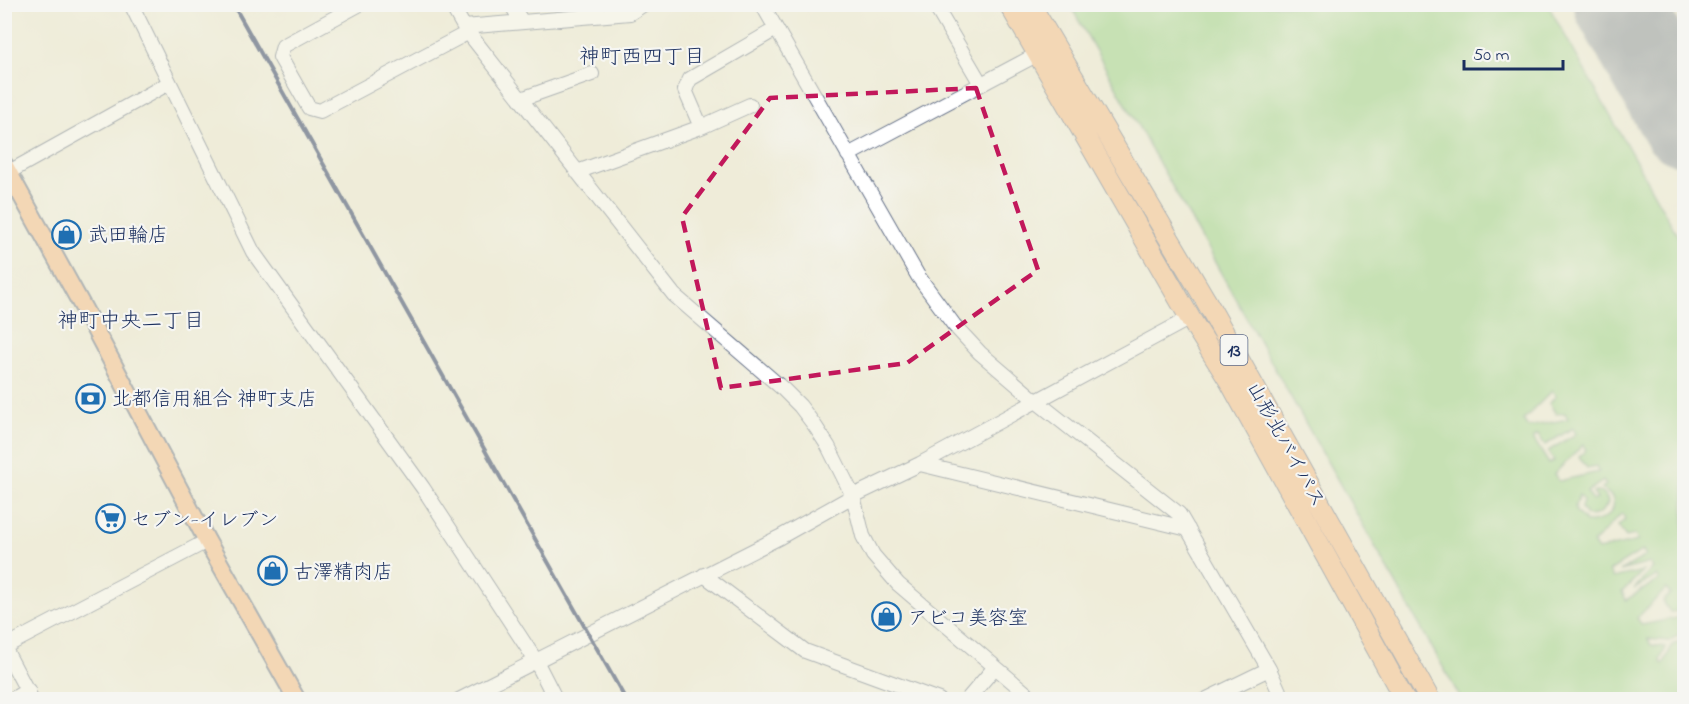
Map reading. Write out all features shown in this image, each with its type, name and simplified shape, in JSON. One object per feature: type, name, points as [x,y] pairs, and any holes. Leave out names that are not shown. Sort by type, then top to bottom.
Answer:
[{"type":"highway","name":"山形北バイパス","points":[[1009,4],[1281,473],[1405,699]]},
{"type":"highway","name":"山形北バイパス","points":[[1030,4],[1205,298],[1430,699]]},
{"type":"main road","points":[[7,168],[207,541],[297,699]]},
{"type":"street","points":[[130,4],[253,252],[423,488],[536,661],[556,699]]},
{"type":"street","points":[[360,4],[283,46],[280,57],[309,108],[320,111],[467,30],[594,10],[630,13],[644,4]]},
{"type":"street","points":[[451,4],[467,30],[520,99],[675,295],[800,406],[828,446],[853,496],[863,536],[873,555],[898,585],[1034,699]]},
{"type":"street","points":[[511,4],[522,22]]},
{"type":"street","points":[[762,4],[918,276],[954,325],[980,353],[1036,401],[1179,514],[1269,669],[1283,699]]},
{"type":"street","points":[[934,4],[981,84]]},
{"type":"street","points":[[701,128],[685,90],[690,80],[776,29]]},
{"type":"street","points":[[848,155],[1038,54]]},
{"type":"street","points":[[520,99],[592,74]]},
{"type":"street","points":[[7,168],[169,83]]},
{"type":"street","points":[[578,172],[701,128],[750,105]]},
{"type":"street","points":[[459,699],[780,537],[1190,318]]},
{"type":"street","points":[[920,464],[1188,529]]},
{"type":"street","points":[[11,699],[30,695],[4,647],[207,541]]},
{"type":"street","points":[[704,575],[805,651],[939,699]]},
{"type":"street","points":[[967,699],[995,667]]},
{"type":"street","points":[[1205,699],[1269,669]]},
{"type":"highlighted area","points":[[976,88],[1038,270],[907,363],[721,388],[682,217],[770,98]]},
{"type":"green space","points":[[1070,5],[1548,5],[1684,247],[1684,631],[1669,641],[1648,639],[1651,645],[1666,647],[1660,660],[1663,665],[1672,646],[1684,638],[1684,699],[1461,699]],"holes":[[[1552,391],[1556,396],[1549,403],[1556,414],[1565,413],[1568,419],[1528,427],[1523,420]],[[1573,428],[1576,434],[1548,451],[1554,461],[1549,464],[1533,438],[1538,435],[1545,445]],[[1583,445],[1586,450],[1579,457],[1587,468],[1596,466],[1599,472],[1559,481],[1554,474]],[[1603,481],[1606,485],[1602,488],[1612,497],[1611,513],[1597,521],[1586,522],[1576,512],[1575,506],[1579,495],[1583,500],[1581,508],[1586,515],[1593,516],[1602,511],[1608,502],[1604,494],[1598,492],[1593,493],[1597,499],[1593,501],[1587,492]],[[1622,513],[1625,519],[1618,526],[1626,537],[1635,535],[1638,541],[1598,550],[1593,543]],[[1643,550],[1646,556],[1620,571],[1650,563],[1653,568],[1634,589],[1656,576],[1659,580],[1626,600],[1622,592],[1643,571],[1613,578],[1609,571]],[[1666,589],[1670,594],[1663,601],[1670,612],[1680,611],[1682,617],[1642,625],[1637,618]]]},
{"type":"runway","points":[[1618,4],[1684,122]]},
{"type":"railway","points":[[233,4],[626,700]]},
{"type":"place","name":"武田輪店","points":[[67,234]]},
{"type":"place","name":"北都信用組合 神町支店","points":[[91,398]]},
{"type":"place","name":"セブン-イレブン","points":[[110,519]]},
{"type":"place","name":"古澤精肉店","points":[[272,571]]},
{"type":"place","name":"アビコ美容室","points":[[887,617]]},
{"type":"district","name":"神町西四丁目","points":[[642,56]]},
{"type":"district","name":"神町中央二丁目","points":[[131,320]]}]
